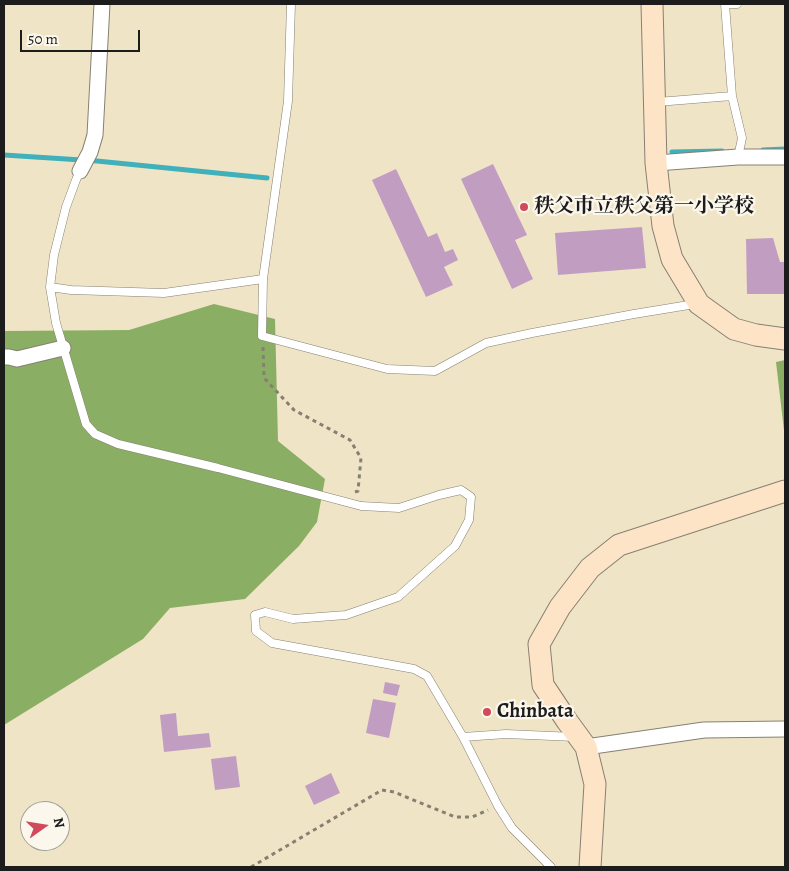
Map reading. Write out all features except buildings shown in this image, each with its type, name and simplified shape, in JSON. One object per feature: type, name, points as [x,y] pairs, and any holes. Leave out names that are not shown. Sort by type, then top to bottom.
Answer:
[{"type":"street","points":[[80,170],[90,152],[94,135],[102,4]]},
{"type":"street","points":[[652,4],[656,163],[663,226],[672,259],[699,304],[734,329],[785,340]]},
{"type":"street","points":[[656,163],[738,157],[785,157]]},
{"type":"street","points":[[4,358],[17,359],[64,348]]},
{"type":"street","points":[[590,867],[595,784],[583,742],[543,685],[539,644],[560,607],[590,568],[619,545],[785,490]]},
{"type":"street","points":[[583,742],[704,730],[785,730]]},
{"type":"lane","points":[[291,4],[288,101],[263,279],[262,336],[387,370],[435,371],[486,343],[606,319],[699,304]]},
{"type":"lane","points":[[737,4],[725,4],[732,96],[742,138],[738,157]]},
{"type":"lane","points":[[654,102],[732,96]]},
{"type":"lane","points":[[80,170],[66,206],[54,255],[50,287],[56,324],[86,424],[95,434],[118,444],[361,506],[399,508],[438,495],[461,490],[471,497],[469,520],[455,546],[398,597],[346,615],[293,619],[265,612],[255,615],[256,631],[272,643],[414,670],[427,676],[463,737],[498,806],[512,828],[552,867]]},
{"type":"lane","points":[[50,287],[71,290],[164,293],[263,279]]},
{"type":"lane","points":[[463,737],[506,734],[583,742]]},
{"type":"path","points":[[262,336],[264,378],[294,410],[350,440],[361,458],[358,491],[338,499]]},
{"type":"path","points":[[251,867],[382,790],[394,792],[454,817],[472,818],[498,806]]},
{"type":"green space","points":[[214,304],[275,319],[278,441],[325,479],[317,522],[299,546],[245,599],[170,608],[143,639],[4,725],[4,331],[129,330]]},
{"type":"green space","points":[[785,360],[785,439],[776,362]]},
{"type":"waterway","points":[[763,150],[785,149]]},
{"type":"waterway","points":[[672,152],[722,151]]},
{"type":"waterway","points":[[4,155],[97,161],[267,178]]},
{"type":"place","name":"秩父市立秩父第一小学校","points":[[524,207]]},
{"type":"place","name":"Chinbata","points":[[487,712]]}]
